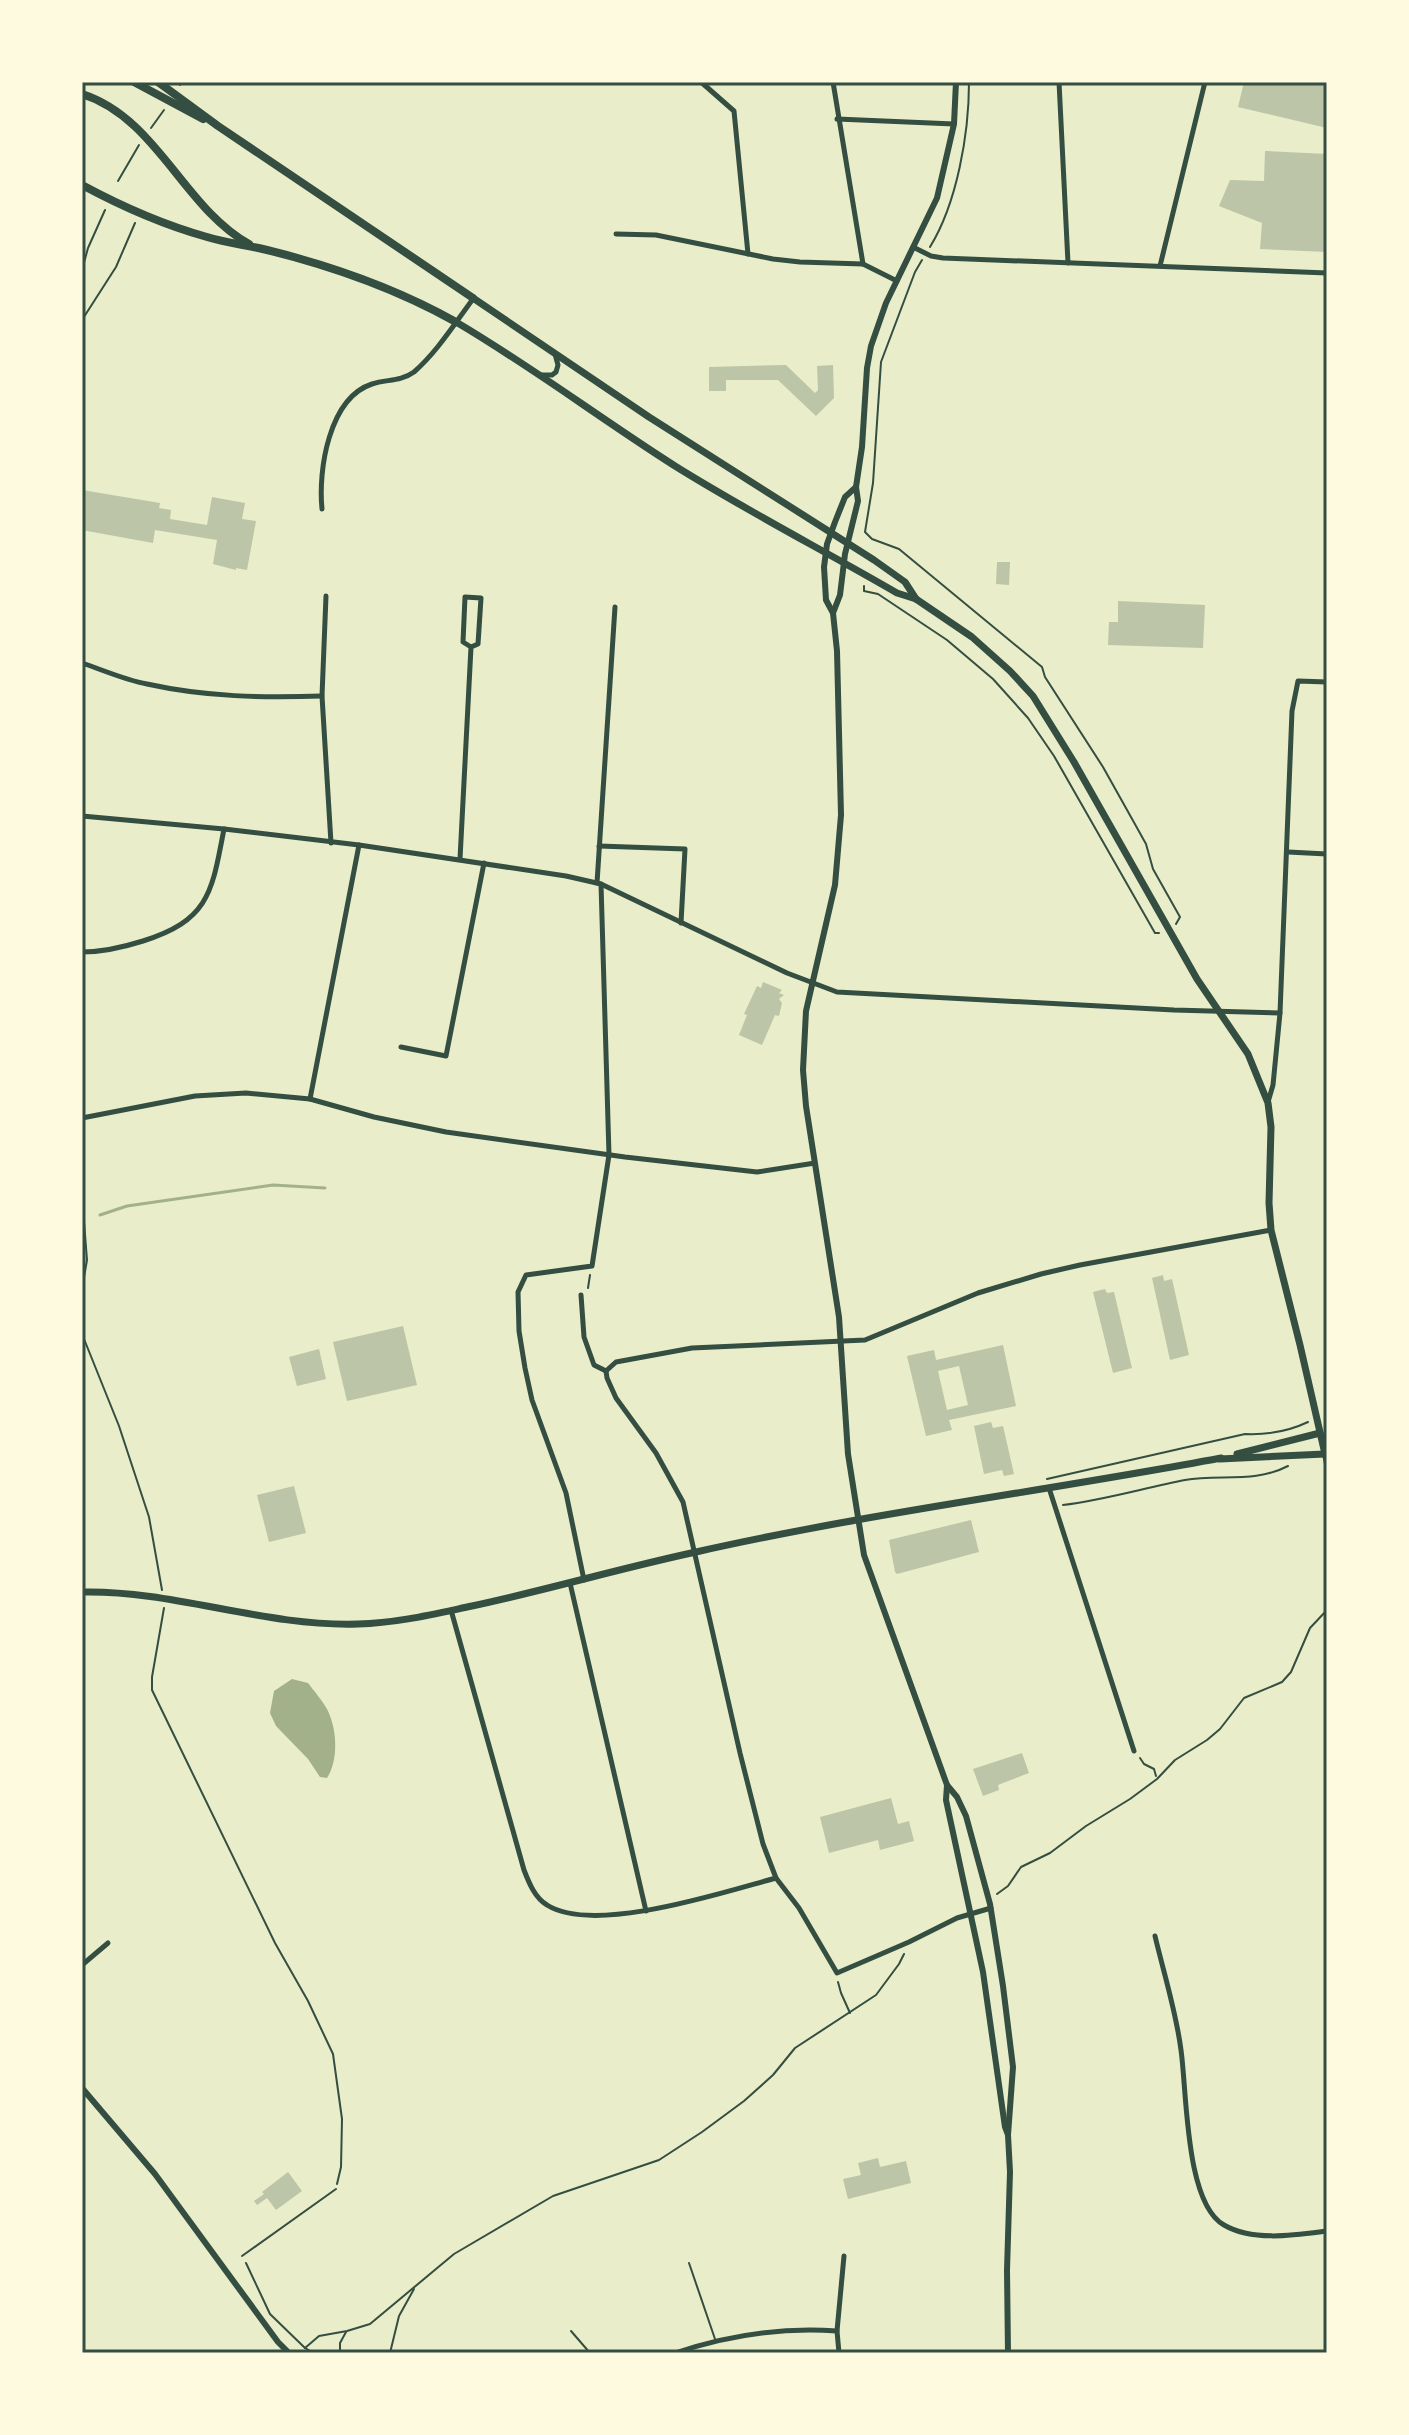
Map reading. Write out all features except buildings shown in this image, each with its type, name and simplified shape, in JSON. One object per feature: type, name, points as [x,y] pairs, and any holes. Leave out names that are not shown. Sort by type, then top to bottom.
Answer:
[{"type":"highway","points":[[134,82],[218,126]]},
{"type":"highway","points":[[158,82],[473,298]]},
{"type":"highway","points":[[82,94],[122,115],[213,217],[233,235],[255,247]]},
{"type":"highway","points":[[82,185],[168,225],[208,238],[325,266],[395,291],[456,322]]},
{"type":"main road","points":[[473,298],[848,543],[905,582],[916,599]]},
{"type":"main road","points":[[456,322],[676,466],[826,554],[897,593],[916,599],[988,650],[1033,696],[1197,979],[1248,1054],[1268,1103],[1271,1127],[1271,1230],[1324,1432],[1326,1454],[1220,1459]]},
{"type":"main road","points":[[82,1592],[126,1592],[265,1617],[328,1623],[396,1621],[695,1552],[858,1520],[1220,1459],[1324,1432]]},
{"type":"street","points":[[701,82],[734,111],[748,254]]},
{"type":"street","points":[[833,82],[863,264]]},
{"type":"street","points":[[833,613],[840,595],[858,501],[856,487],[868,361],[879,320],[937,198],[954,124],[956,82]]},
{"type":"street","points":[[1059,82],[1068,263]]},
{"type":"street","points":[[1160,266],[1205,82]]},
{"type":"street","points":[[837,119],[954,124]]},
{"type":"street","points":[[616,234],[656,235],[800,262],[863,264],[897,281]]},
{"type":"street","points":[[913,247],[943,258],[1327,273]]},
{"type":"street","points":[[322,509],[320,492],[331,428],[344,404],[371,384],[398,381],[412,373],[433,352],[473,298]]},
{"type":"street","points":[[539,375],[556,372],[555,354]]},
{"type":"street","points":[[856,487],[845,497],[826,554],[826,600],[833,613],[837,651],[841,784],[839,853],[833,896],[804,1031],[806,1106],[842,1342],[848,1454],[864,1555],[947,1785],[966,1816],[991,1908],[1013,2067],[1008,2135],[1008,2353]]},
{"type":"street","points":[[326,596],[322,696],[331,843]]},
{"type":"street","points":[[465,597],[481,598],[478,644],[471,647],[463,642],[465,597]]},
{"type":"street","points":[[584,1580],[566,1493],[532,1400],[519,1331],[518,1292],[526,1275],[592,1266],[609,1155],[599,846],[615,607]]},
{"type":"street","points":[[460,859],[471,647]]},
{"type":"street","points":[[82,663],[144,684],[188,691],[263,698],[322,696]]},
{"type":"street","points":[[1268,1103],[1276,1070],[1280,1013],[1292,711],[1298,681],[1327,682]]},
{"type":"street","points":[[82,816],[359,845],[555,874],[599,884],[837,992],[1280,1013]]},
{"type":"street","points":[[82,952],[124,947],[164,934],[187,922],[201,906],[211,887],[224,829]]},
{"type":"street","points":[[310,1099],[359,845]]},
{"type":"street","points":[[599,846],[685,849],[681,923]]},
{"type":"street","points":[[1288,852],[1327,854]]},
{"type":"street","points":[[401,1047],[446,1056],[484,863]]},
{"type":"street","points":[[82,1118],[195,1096],[246,1093],[310,1099],[374,1117],[446,1132],[609,1155],[757,1172],[815,1163]]},
{"type":"street","points":[[606,1371],[616,1362],[692,1348],[865,1340],[986,1290],[1041,1274],[1271,1230]]},
{"type":"street","points":[[581,1295],[584,1337],[594,1365],[606,1371]]},
{"type":"street","points":[[606,1371],[616,1398],[656,1453],[683,1502],[763,1844],[776,1878],[799,1908],[837,1973],[971,1913],[991,1908]]},
{"type":"street","points":[[1326,1454],[1327,1464]]},
{"type":"street","points":[[1049,1488],[1134,1751]]},
{"type":"street","points":[[570,1583],[646,1911]]},
{"type":"street","points":[[451,1610],[530,1886],[546,1905],[584,1917],[629,1915],[776,1878]]},
{"type":"street","points":[[947,1785],[946,1800],[983,1972],[1008,2135]]},
{"type":"street","points":[[1155,1936],[1181,2050],[1193,2165],[1200,2193],[1208,2208],[1226,2227],[1255,2235],[1327,2231]]},
{"type":"street","points":[[82,1965],[108,1943]]},
{"type":"street","points":[[82,2088],[155,2174],[289,2353]]},
{"type":"street","points":[[839,2353],[837,2331],[844,2256]]},
{"type":"street","points":[[675,2353],[715,2340],[788,2330],[837,2331]]},
{"type":"lane","points":[[242,2256],[336,2189]]},
{"type":"lane","points":[[689,2263],[715,2340]]},
{"type":"lane","points":[[571,2331],[590,2353]]},
{"type":"path","points":[[969,82],[967,124],[944,217],[915,272],[882,356],[873,483],[864,530],[868,537],[899,549],[1042,667],[1045,677],[1103,767],[1146,844],[1153,869],[1180,917]]},
{"type":"path","points":[[149,131],[165,109]]},
{"type":"path","points":[[118,181],[140,144]]},
{"type":"path","points":[[82,270],[105,210]]},
{"type":"path","points":[[82,320],[116,267],[136,221]]},
{"type":"path","points":[[864,591],[878,594],[947,640],[1011,698],[1054,756],[1155,933],[1172,933]]},
{"type":"path","points":[[82,1196],[87,1260],[82,1289]]},
{"type":"path","points":[[588,1288],[589,1280]]},
{"type":"path","points":[[82,1334],[119,1426],[149,1517],[164,1598],[164,1617],[152,1690],[275,1943],[333,2054],[342,2119],[341,2173],[336,2189]]},
{"type":"path","points":[[1047,1478],[1245,1434],[1266,1435],[1288,1431]]},
{"type":"path","points":[[1054,1506],[1186,1480],[1277,1472],[1292,1464]]},
{"type":"path","points":[[998,1894],[1008,1886],[1021,1867],[1050,1853],[1157,1779],[1175,1760],[1207,1740],[1220,1729],[1244,1698],[1282,1682],[1291,1672],[1310,1628],[1327,1610]]},
{"type":"path","points":[[1134,1751],[1144,1764],[1154,1769],[1157,1779]]},
{"type":"path","points":[[305,2348],[319,2336],[370,2324],[454,2254],[553,2196],[659,2160],[702,2132],[773,2075],[795,2048],[876,1995],[899,1964],[909,1942]]},
{"type":"path","points":[[837,1973],[841,1993],[851,2013]]},
{"type":"path","points":[[242,2256],[270,2314],[314,2353]]},
{"type":"path","points":[[390,2353],[399,2316],[417,2285]]},
{"type":"path","points":[[340,2353],[340,2343],[347,2331]]},
{"type":"shaded area","points":[[292,1679],[308,1683],[330,1717],[335,1734],[335,1753],[327,1778],[320,1777],[308,1759],[276,1726],[270,1713],[274,1691]]},
{"type":"waterway","points":[[100,1215],[127,1206],[273,1185],[325,1188]]}]
